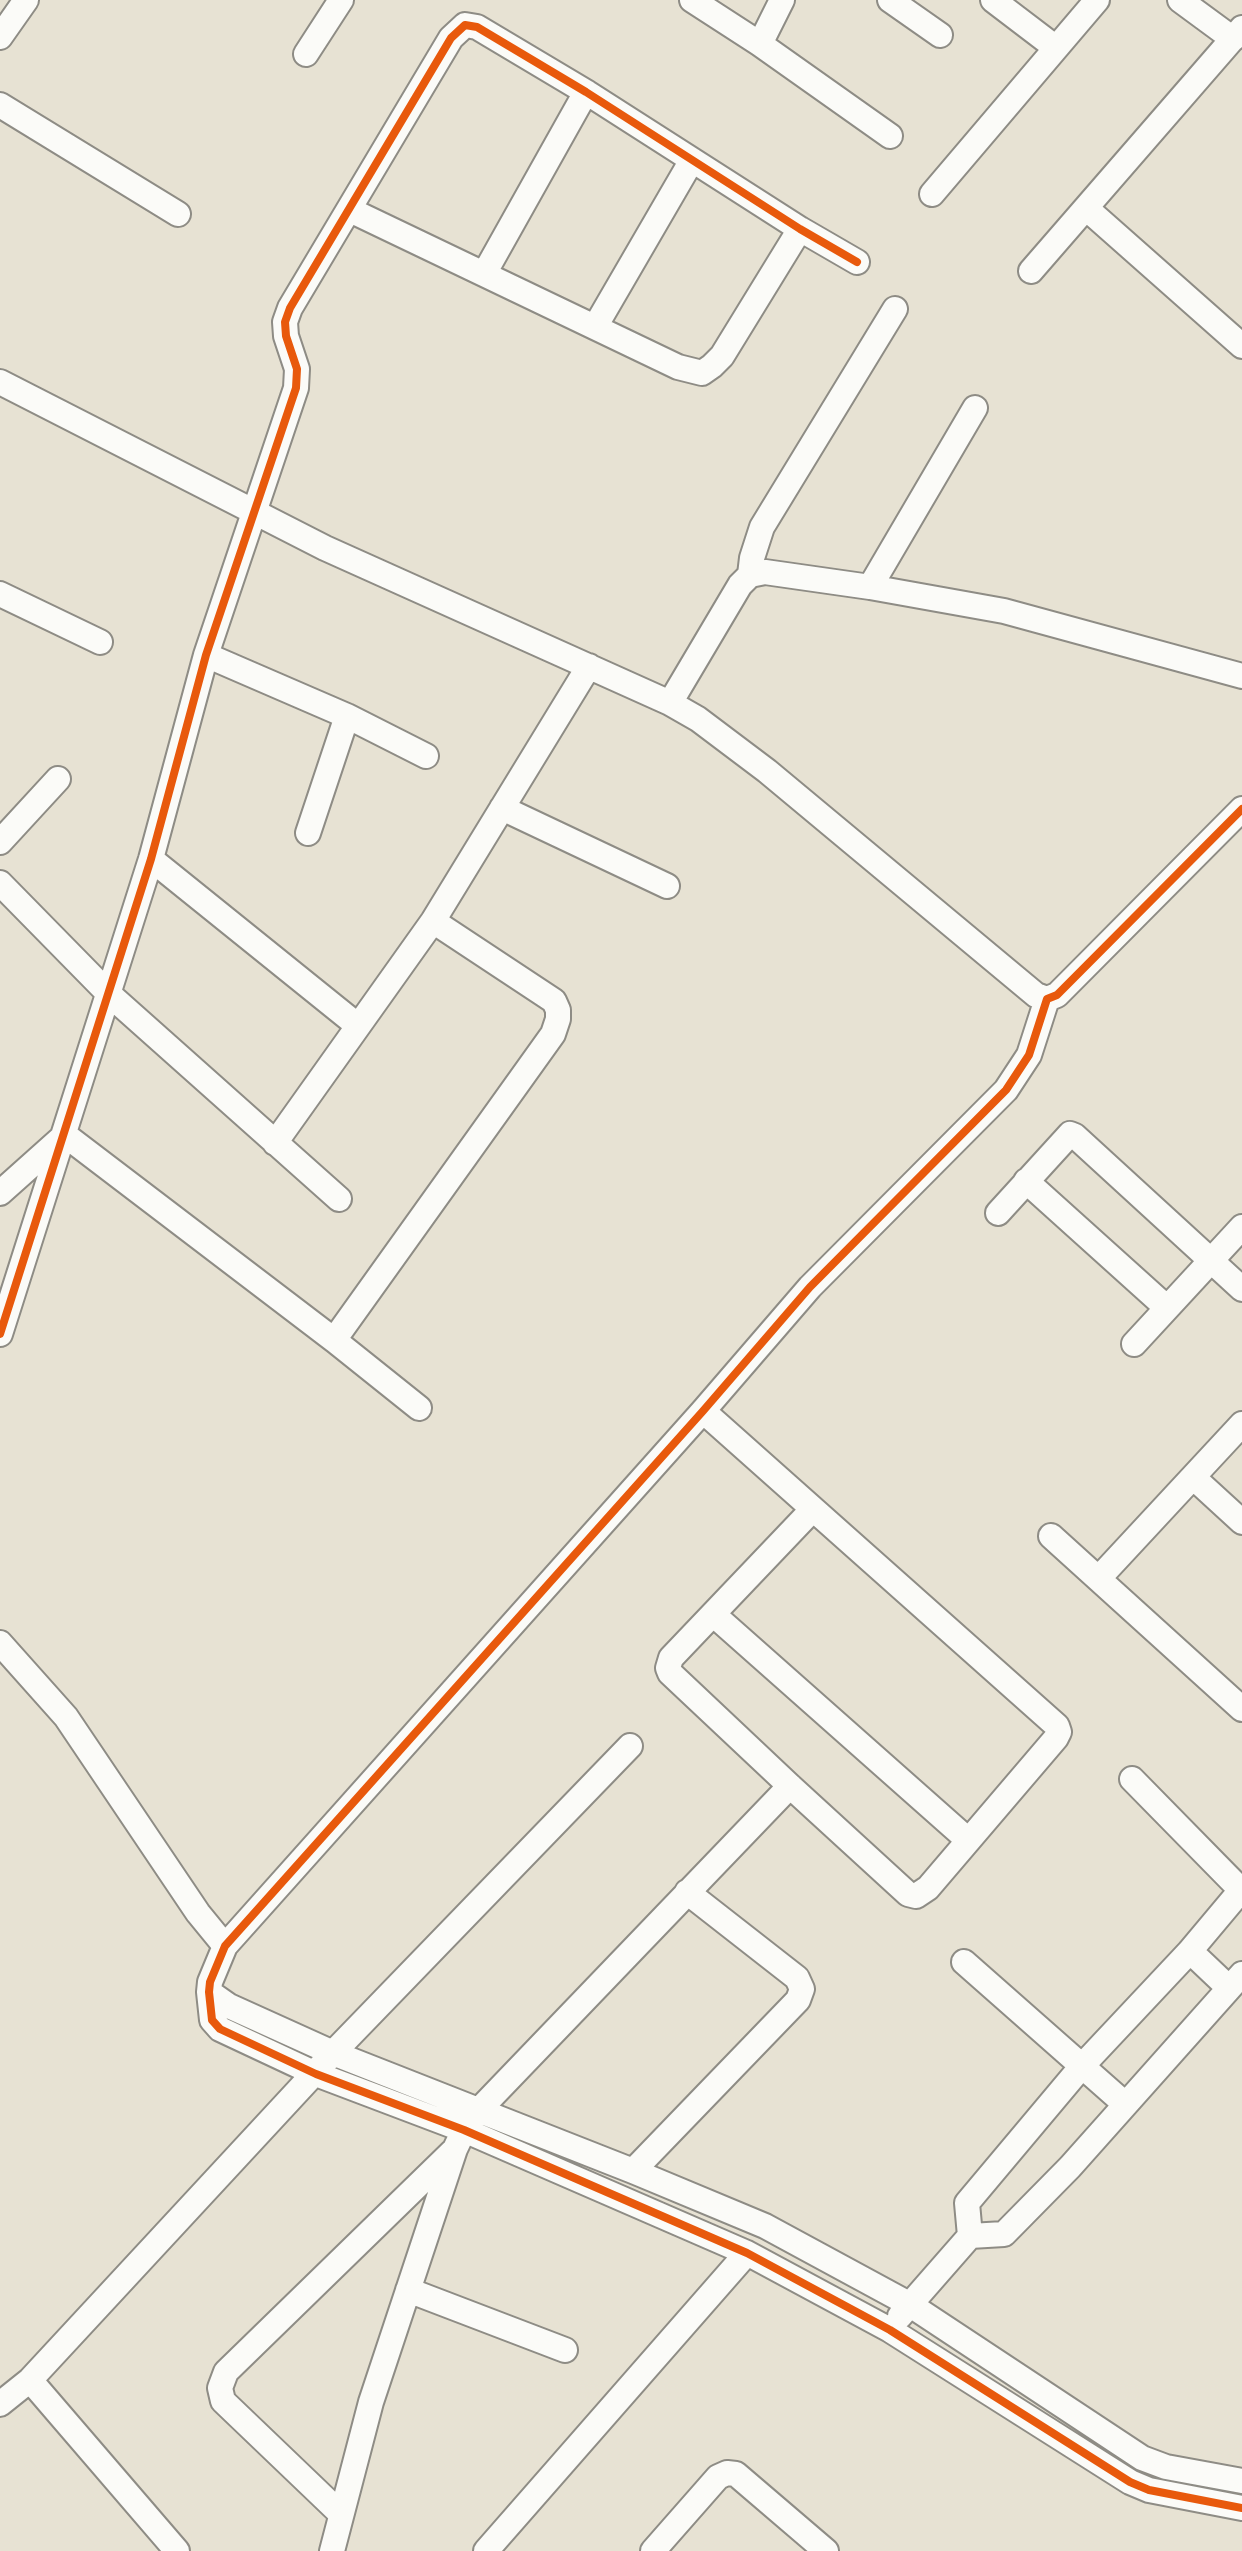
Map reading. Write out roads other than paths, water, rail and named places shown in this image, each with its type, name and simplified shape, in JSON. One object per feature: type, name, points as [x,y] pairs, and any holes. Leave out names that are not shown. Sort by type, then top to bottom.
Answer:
[{"type":"street","points":[[0,37],[26,0]]},
{"type":"street","points":[[306,54],[341,0]]},
{"type":"street","points":[[692,0],[890,136]]},
{"type":"street","points":[[760,44],[782,0]]},
{"type":"street","points":[[890,0],[940,35]]},
{"type":"street","points":[[993,0],[1056,48]]},
{"type":"street","points":[[932,194],[1097,0]]},
{"type":"street","points":[[1031,271],[1238,33],[1180,0]]},
{"type":"street","points":[[0,1334],[110,995],[151,859],[206,655],[296,388],[297,369],[286,336],[285,322],[290,308],[451,38],[465,25],[477,27],[857,262]]},
{"type":"street","points":[[484,274],[586,92]]},
{"type":"street","points":[[0,105],[178,214]]},
{"type":"street","points":[[595,327],[692,160]]},
{"type":"street","points":[[1086,208],[1242,346]]},
{"type":"street","points":[[350,210],[678,367],[702,373],[722,356],[800,229]]},
{"type":"street","points":[[750,575],[762,527],[895,309]]},
{"type":"street","points":[[0,382],[325,548],[670,703],[698,719],[767,771],[1036,995],[1047,999],[1057,995],[1242,809]]},
{"type":"street","points":[[870,587],[975,408]]},
{"type":"street","points":[[670,703],[740,585],[750,575],[765,572],[1004,611],[1242,676]]},
{"type":"street","points":[[0,594],[100,642]]},
{"type":"street","points":[[206,655],[347,716],[426,756]]},
{"type":"street","points":[[275,1143],[433,921],[589,666]]},
{"type":"street","points":[[308,833],[347,716]]},
{"type":"street","points":[[0,842],[58,779]]},
{"type":"street","points":[[502,808],[667,886]]},
{"type":"street","points":[[151,859],[357,1025]]},
{"type":"street","points":[[0,883],[110,995],[339,1199]]},
{"type":"street","points":[[334,1340],[553,1034],[558,1019],[554,1001],[433,921]]},
{"type":"street","points":[[1047,999],[1029,1055],[1006,1090],[810,1287],[225,1946],[210,1982],[212,2020],[220,2029],[316,2074],[466,2130],[747,2253],[890,2330],[1130,2482],[1149,2490],[1242,2508]]},
{"type":"street","points":[[998,1213],[1070,1134],[1242,1289]]},
{"type":"street","points":[[65,1135],[419,1408]]},
{"type":"street","points":[[0,1193],[65,1135]]},
{"type":"street","points":[[1026,1181],[1167,1308]]},
{"type":"street","points":[[1134,1344],[1242,1227]]},
{"type":"street","points":[[703,1411],[1057,1726],[1059,1732],[1056,1738],[928,1888],[916,1896],[908,1894],[670,1673],[668,1664],[671,1658],[812,1510]]},
{"type":"street","points":[[1099,1578],[1242,1424]]},
{"type":"street","points":[[1194,1478],[1242,1522]]},
{"type":"street","points":[[1051,1536],[1238,1697]]},
{"type":"street","points":[[714,1615],[968,1840]]},
{"type":"street","points":[[0,1643],[66,1717],[198,1913],[225,1946]]},
{"type":"street","points":[[0,2404],[30,2380],[333,2053],[630,1746]]},
{"type":"street","points":[[970,2236],[967,2203],[1082,2066],[1190,1951],[1242,1889],[1132,1779]]},
{"type":"street","points":[[341,2514],[223,2401],[220,2388],[226,2372],[466,2130],[790,1786]]},
{"type":"street","points":[[633,2171],[798,2000],[802,1989],[797,1978],[687,1892]]},
{"type":"street","points":[[890,2330],[970,2236],[1004,2234],[1070,2167],[1236,1981],[1190,1951]]},
{"type":"street","points":[[964,1962],[1125,2104]]},
{"type":"street","points":[[209,1992],[229,2006],[333,2053],[466,2130],[633,2171],[765,2226],[909,2304],[1142,2458],[1166,2467],[1242,2481]]},
{"type":"street","points":[[332,2551],[371,2402],[466,2130]]},
{"type":"street","points":[[486,2551],[747,2253]]},
{"type":"street","points":[[408,2290],[565,2350]]},
{"type":"street","points":[[30,2380],[177,2551]]},
{"type":"street","points":[[653,2551],[718,2477],[727,2473],[736,2474],[826,2551]]}]
